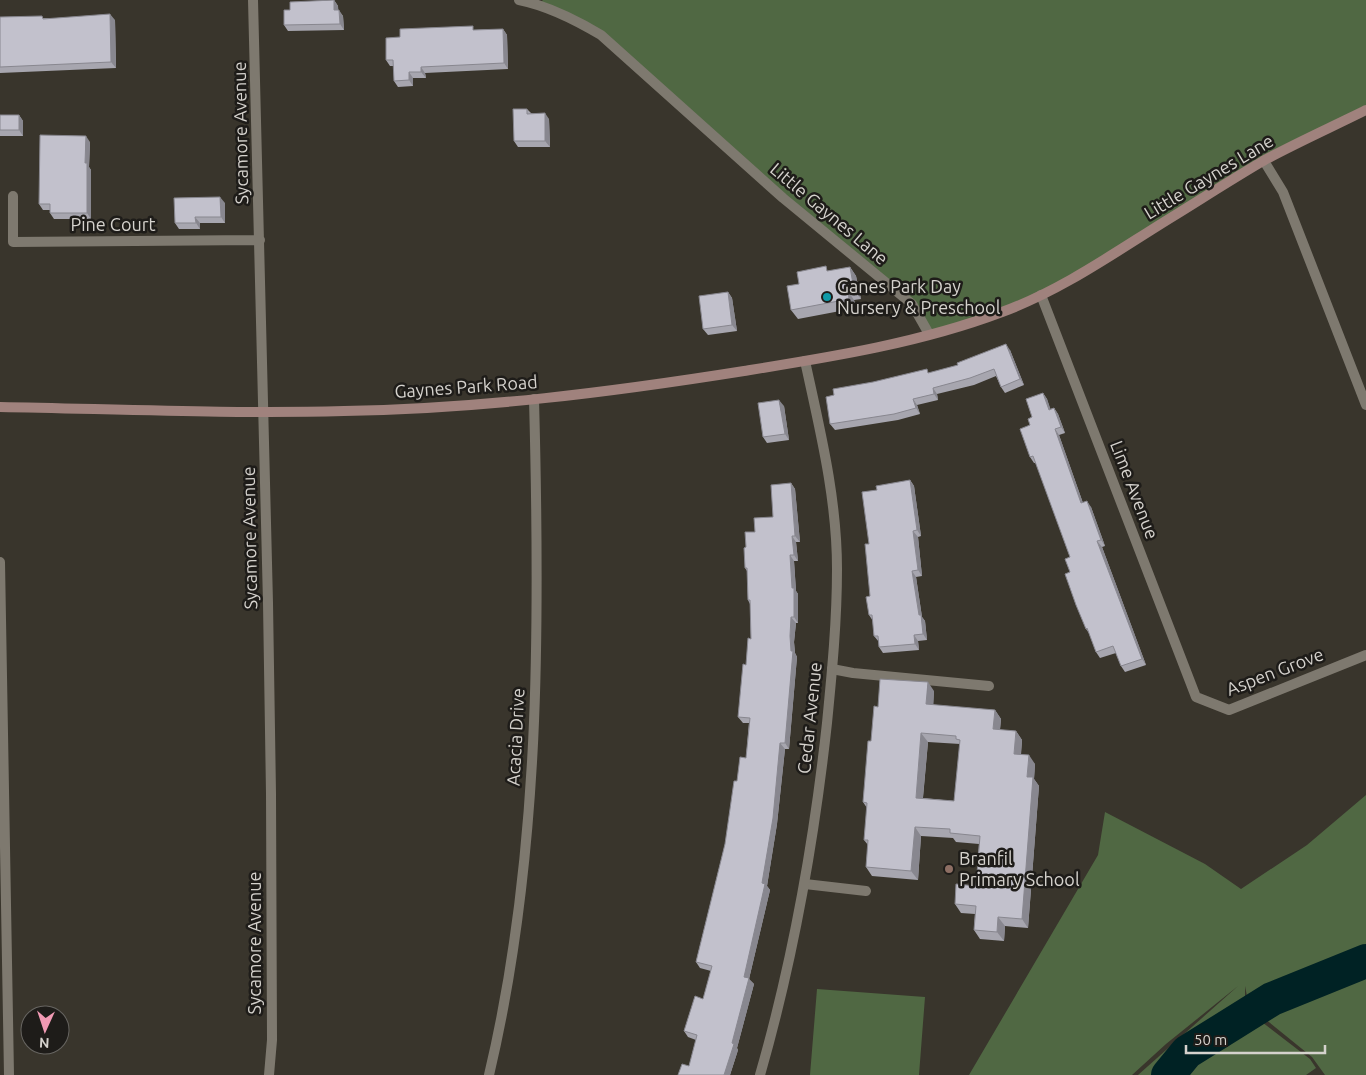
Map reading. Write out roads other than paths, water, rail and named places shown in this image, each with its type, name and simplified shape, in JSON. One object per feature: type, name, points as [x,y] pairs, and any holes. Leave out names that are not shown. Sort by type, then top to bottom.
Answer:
[{"type":"street","name":"Sycamore Avenue","points":[[253,0],[260,240],[271,804],[272,1040],[269,1075]]},
{"type":"street","name":"Little Gaynes Lane","points":[[519,0],[539,4],[585,25],[601,35],[783,198],[912,304],[929,334],[969,324],[1006,311],[1042,295],[1264,160],[1366,110]]},
{"type":"street","points":[[1264,160],[1284,192],[1363,388],[1366,405]]},
{"type":"street","name":"Pine Court","points":[[13,196],[13,242],[260,240]]},
{"type":"street","name":"Lime Avenue","points":[[1042,295],[1196,697]]},
{"type":"street","name":"Gaynes Park Road","points":[[0,407],[345,411],[534,399],[657,385],[805,361],[929,334]]},
{"type":"street","name":"Cedar Avenue","points":[[760,1075],[777,1018],[806,884],[822,770],[832,669],[837,568],[831,484],[805,361]]},
{"type":"street","name":"Acacia Drive","points":[[489,1075],[496,1047],[512,951],[526,835],[536,656],[538,539],[534,399]]},
{"type":"street","points":[[0,562],[10,1075]]},
{"type":"street","name":"Aspen Grove","points":[[1196,697],[1229,710],[1366,655]]},
{"type":"street","points":[[832,669],[853,673],[989,686]]},
{"type":"street","points":[[806,884],[866,891]]},
{"type":"waterway","points":[[1168,1075],[1187,1052],[1272,999],[1366,961]]},
{"type":"place","name":"Ganes Park Day Nursery & Preschool","points":[[827,297]]},
{"type":"place","name":"Branfil Primary School","points":[[949,869]]}]
